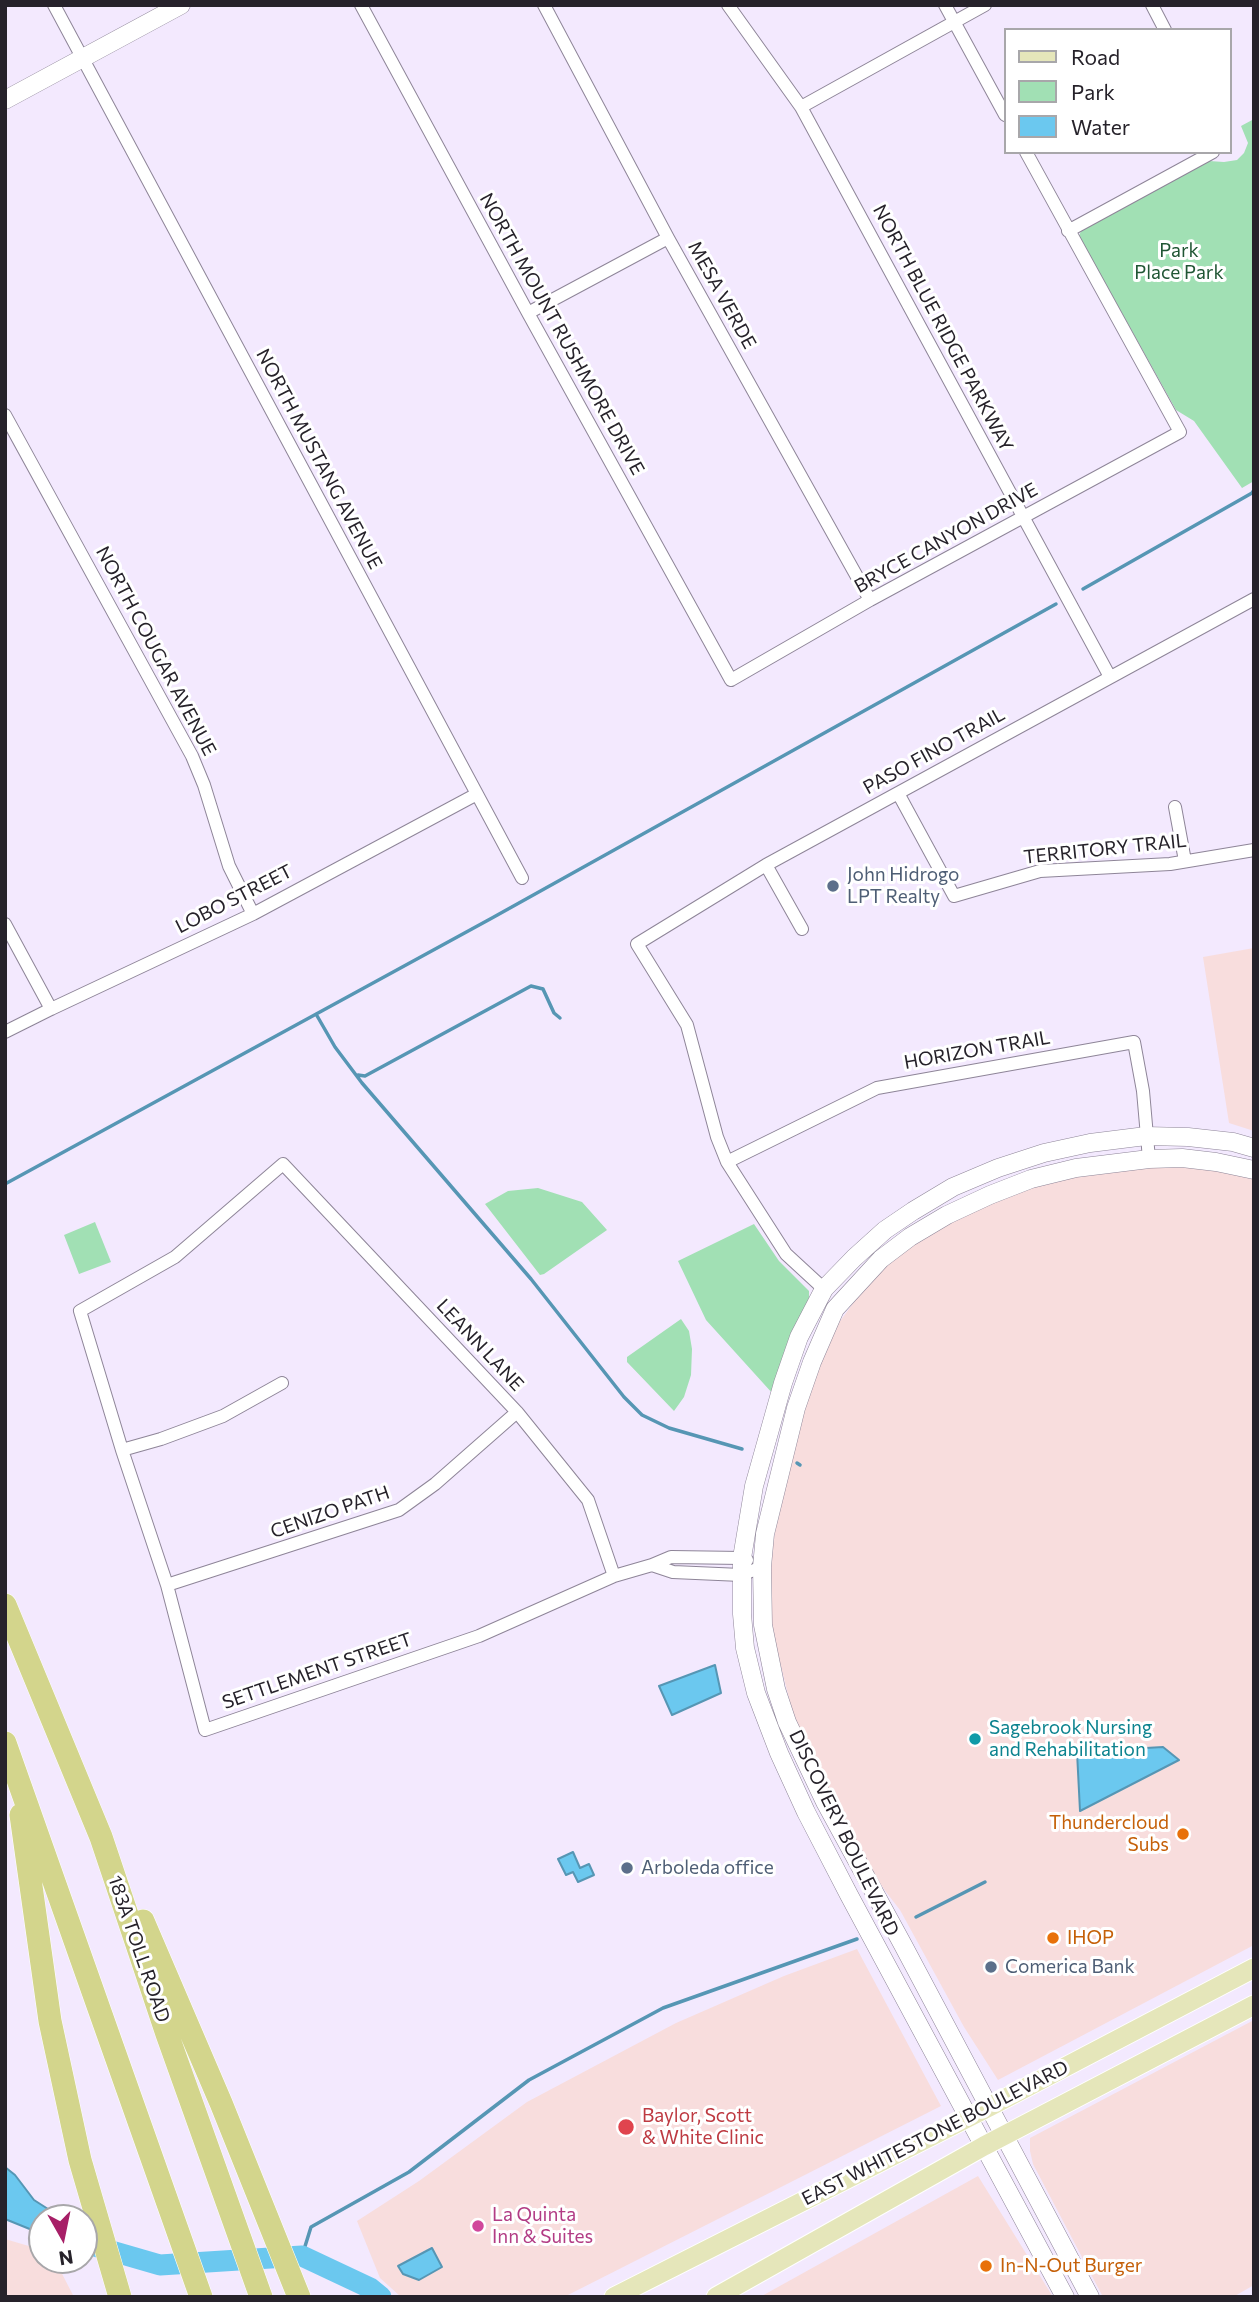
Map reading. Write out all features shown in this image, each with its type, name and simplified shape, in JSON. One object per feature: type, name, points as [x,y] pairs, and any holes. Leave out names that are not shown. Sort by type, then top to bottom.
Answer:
[{"type":"highway","name":"183A TOLL ROAD","points":[[5,1605],[101,1838],[261,2297]]},
{"type":"highway","points":[[5,1743],[201,2297]]},
{"type":"highway","points":[[14,1771],[50,2021],[80,2160],[119,2295]]},
{"type":"highway","points":[[101,1838],[146,1926],[299,2297]]},
{"type":"main road","name":"EAST WHITESTONE BOULEVARD","points":[[614,2297],[989,2107],[1254,1968]]},
{"type":"main road","name":"EAST WHITESTONE BOULEVARD","points":[[716,2297],[984,2147],[1254,2005]]},
{"type":"street","name":"NORTH MUSTANG AVENUE","points":[[54,5],[522,878]]},
{"type":"street","points":[[5,100],[181,5]]},
{"type":"street","name":"NORTH MOUNT RUSHMORE DRIVE","points":[[360,5],[732,680]]},
{"type":"street","name":"MESA VERDE","points":[[544,5],[668,238],[870,600]]},
{"type":"street","name":"NORTH BLUE RIDGE PARKWAY","points":[[728,5],[801,107],[1110,677]]},
{"type":"street","points":[[945,5],[1004,113]]},
{"type":"street","points":[[801,107],[985,5]]},
{"type":"street","points":[[1152,5],[1164,28]]},
{"type":"street","points":[[1027,154],[1068,231],[1209,154]]},
{"type":"street","name":"BRYCE CANYON DRIVE","points":[[732,680],[870,600],[1180,432],[1068,231]]},
{"type":"street","points":[[528,313],[668,238]]},
{"type":"street","name":"NORTH COUGAR AVENUE","points":[[5,415],[192,756],[207,793],[229,866],[253,914]]},
{"type":"street","name":"PASO FINO TRAIL","points":[[727,1162],[717,1137],[687,1025],[637,944],[765,865],[1254,599]]},
{"type":"street","name":"TERRITORY TRAIL","points":[[898,793],[954,896],[1040,871],[1185,861],[1254,849]]},
{"type":"street","name":"LOBO STREET","points":[[5,1032],[253,914],[477,794]]},
{"type":"street","points":[[1175,807],[1185,861]]},
{"type":"street","points":[[765,865],[802,929]]},
{"type":"street","points":[[5,924],[51,1009]]},
{"type":"street","name":"HORIZON TRAIL","points":[[727,1162],[877,1088],[1134,1042],[1143,1091],[1149,1158]]},
{"type":"street","name":"DISCOVERY BOULEVARD","points":[[1065,2297],[806,1812],[768,1728],[756,1693],[746,1648],[741,1566],[754,1486],[799,1337],[824,1289],[854,1258],[912,1211],[953,1187],[998,1168],[1044,1153],[1090,1143],[1146,1136],[1188,1137],[1233,1142],[1254,1148]]},
{"type":"street","name":"DISCOVERY BOULEVARD","points":[[1090,2297],[825,1802],[788,1721],[776,1689],[765,1634],[762,1567],[765,1534],[796,1408],[835,1309],[881,1259],[910,1237],[947,1215],[990,1195],[1076,1168],[1149,1158],[1182,1158],[1254,1170]]},
{"type":"street","points":[[727,1162],[786,1254],[824,1289]]},
{"type":"street","name":"LEANN LANE","points":[[80,1311],[175,1257],[283,1164],[517,1412],[588,1500],[614,1576]]},
{"type":"street","name":"SETTLEMENT STREET","points":[[80,1311],[167,1586],[205,1730],[479,1636],[614,1576],[671,1557],[762,1567]]},
{"type":"street","points":[[122,1450],[223,1416],[282,1383]]},
{"type":"street","name":"CENIZO PATH","points":[[167,1586],[399,1510],[435,1484],[517,1412]]},
{"type":"shaded area","points":[[1254,948],[1254,1131],[1229,1123],[1203,957]]},
{"type":"shaded area","points":[[1186,1165],[1254,1178],[1254,1945],[998,2080],[964,2027],[900,1910],[825,1802],[794,1718],[772,1631],[770,1597],[772,1549],[784,1482],[803,1414],[830,1335],[870,1280],[902,1251],[953,1218],[995,1198],[1078,1174],[1123,1167]]},
{"type":"shaded area","points":[[857,1949],[941,2106],[564,2297],[401,2297],[380,2278],[357,2221],[419,2181],[527,2102],[676,2023],[784,1976]]},
{"type":"shaded area","points":[[1254,2020],[1254,2285],[1233,2297],[1103,2297],[1033,2164],[1030,2138]]},
{"type":"shaded area","points":[[978,2176],[1053,2297],[760,2297]]},
{"type":"shaded area","points":[[5,2239],[28,2246],[28,2274],[62,2274],[74,2297],[5,2297]]},
{"type":"green space","name":"Park Place Park","points":[[1254,119],[1254,481],[1242,488],[1194,421],[1176,410],[1079,236],[1081,231],[1209,161],[1237,160],[1248,143],[1241,126]]},
{"type":"green space","points":[[538,1188],[582,1202],[607,1230],[540,1275],[485,1204],[508,1191]]},
{"type":"green space","points":[[95,1222],[111,1262],[79,1274],[64,1235]]},
{"type":"green space","points":[[754,1224],[779,1261],[809,1291],[809,1298],[773,1394],[706,1320],[678,1261]]},
{"type":"green space","points":[[681,1319],[689,1331],[692,1349],[691,1375],[684,1397],[674,1411],[627,1362],[627,1357]]},
{"type":"water","points":[[715,1665],[721,1693],[672,1715],[659,1686]]},
{"type":"water","points":[[1163,1747],[1179,1760],[1080,1811],[1077,1752]]},
{"type":"water","points":[[573,1852],[580,1868],[589,1864],[594,1875],[578,1882],[573,1872],[566,1875],[558,1859]]},
{"type":"water","points":[[5,2167],[40,2204],[28,2204],[28,2228],[5,2219]]},
{"type":"water","points":[[432,2248],[442,2267],[419,2280],[403,2274],[398,2266]]},
{"type":"waterway","points":[[1083,589],[1254,490]]},
{"type":"waterway","points":[[5,1184],[492,918],[1056,604]]},
{"type":"waterway","points":[[358,1075],[365,1076],[531,986],[543,989],[554,1013],[560,1018]]},
{"type":"waterway","points":[[316,1014],[335,1047],[362,1083],[531,1279],[624,1397],[642,1415],[669,1428],[742,1449]]},
{"type":"waterway","points":[[916,1917],[985,1882]]},
{"type":"waterway","points":[[302,2256],[311,2227],[409,2172],[529,2080],[663,2008],[857,1939]]},
{"type":"waterway","points":[[98,2247],[160,2265],[302,2256],[370,2288],[381,2297]]},
{"type":"place","name":"John Hidrogo LPT Realty","points":[[833,886]]},
{"type":"place","name":"Sagebrook Nursing and Rehabilitation","points":[[975,1739]]},
{"type":"place","name":"Thundercloud Subs","points":[[1183,1834]]},
{"type":"place","name":"Arboleda office","points":[[627,1868]]},
{"type":"place","name":"IHOP","points":[[1053,1938]]},
{"type":"place","name":"Comerica Bank","points":[[991,1967]]},
{"type":"place","name":"Baylor, Scott & White Clinic","points":[[626,2127]]},
{"type":"place","name":"La Quinta Inn & Suites","points":[[478,2226]]},
{"type":"place","name":"In-N-Out Burger","points":[[986,2266]]}]
